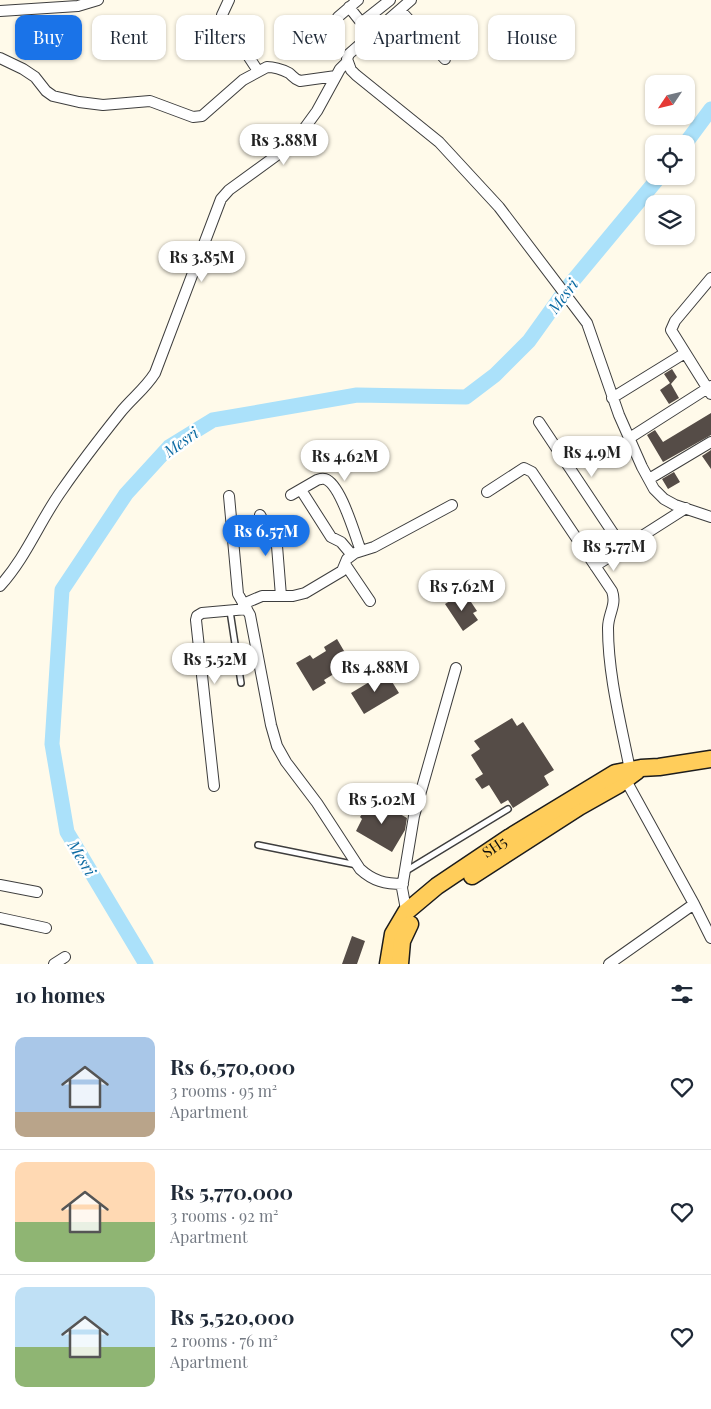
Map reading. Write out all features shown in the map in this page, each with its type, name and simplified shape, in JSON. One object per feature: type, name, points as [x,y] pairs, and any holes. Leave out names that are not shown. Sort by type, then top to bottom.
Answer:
[{"type":"main road","name":"SH5","points":[[400,964],[402,942],[408,918],[416,916],[435,900],[630,772],[711,758]]},
{"type":"main road","points":[[388,964],[393,934],[408,918]]},
{"type":"street","points":[[0,11],[78,6],[98,0]]},
{"type":"street","points":[[229,0],[222,15],[223,24],[239,42],[258,71]]},
{"type":"street","points":[[340,15],[358,0]]},
{"type":"street","points":[[371,15],[390,0]]},
{"type":"street","points":[[391,15],[400,6],[411,0]]},
{"type":"street","points":[[349,7],[355,15]]},
{"type":"street","points":[[0,586],[25,555],[61,491],[121,412],[149,383],[155,373],[201,249],[225,194],[284,150],[300,133],[317,111],[342,66],[347,62],[349,54],[355,49]]},
{"type":"street","points":[[0,58],[35,77],[46,91],[53,96],[103,105],[150,100],[193,117],[206,114],[243,80],[258,71],[271,67],[288,73],[298,81],[310,81],[336,76]]},
{"type":"street","points":[[347,62],[351,70],[367,85],[438,142],[499,207],[584,319],[590,331],[601,369],[628,439],[649,479],[664,499],[711,517]]},
{"type":"street","points":[[628,439],[710,389],[672,333],[672,326],[709,286]]},
{"type":"street","points":[[612,398],[685,354]]},
{"type":"street","points":[[539,422],[623,548]]},
{"type":"street","points":[[649,479],[711,442]]},
{"type":"street","points":[[487,492],[524,468],[528,468],[595,566],[614,598],[608,626],[608,640],[630,772],[711,938]]},
{"type":"street","points":[[291,496],[322,479],[326,479],[331,483],[345,505],[356,553]]},
{"type":"street","points":[[301,490],[331,537],[356,553]]},
{"type":"street","points":[[228,496],[238,594],[253,629],[271,725],[277,746],[286,762],[317,803],[358,866],[367,876],[388,884],[403,884]]},
{"type":"street","points":[[214,786],[197,616],[202,613],[230,611],[245,607],[262,596],[294,596],[305,593],[339,574],[344,569],[347,559],[356,553],[374,547],[452,505]]},
{"type":"street","points":[[595,566],[686,508]]},
{"type":"street","points":[[260,515],[277,546],[281,596]]},
{"type":"street","points":[[345,564],[370,601]]},
{"type":"street","points":[[408,918],[403,884],[414,816],[456,668]]},
{"type":"street","points":[[0,885],[37,892]]},
{"type":"street","points":[[609,964],[694,904]]},
{"type":"street","points":[[0,918],[46,928]]},
{"type":"street","points":[[54,964],[65,957]]},
{"type":"lane","points":[[230,611],[241,683]]},
{"type":"lane","points":[[404,872],[508,809]]},
{"type":"lane","points":[[258,845],[358,866]]},
{"type":"building","points":[[672,369],[677,377],[671,384],[679,398],[669,404],[660,390],[670,383],[664,374]]},
{"type":"building","points":[[711,413],[711,435],[663,462],[647,435],[655,430],[663,442]]},
{"type":"building","points":[[711,450],[711,469],[702,456]]},
{"type":"building","points":[[674,472],[680,482],[668,489],[662,479]]},
{"type":"building","points":[[461,594],[466,601],[469,599],[477,611],[473,613],[478,620],[463,631],[445,604]]},
{"type":"building","points":[[337,639],[354,668],[340,676],[337,672],[324,680],[326,683],[313,691],[296,663],[310,655],[313,659],[326,651],[324,647]]},
{"type":"building","points":[[386,672],[399,693],[364,714],[351,693]]},
{"type":"building","points":[[512,718],[517,726],[523,722],[554,770],[544,776],[549,785],[513,808],[508,800],[501,804],[489,785],[482,789],[475,779],[483,774],[471,755],[480,749],[474,741]]},
{"type":"building","points":[[374,799],[407,818],[405,830],[392,852],[356,831],[362,819],[360,817],[364,811],[366,812]]},
{"type":"building","points":[[352,936],[365,941],[357,964],[342,964]]},
{"type":"waterway","name":"Mesri","points":[[692,135],[711,109]]},
{"type":"waterway","name":"Mesri","points":[[146,964],[67,832],[52,744],[62,590],[126,494],[169,447],[213,420],[357,395],[466,397],[495,375],[529,341],[567,288],[653,185]]}]
